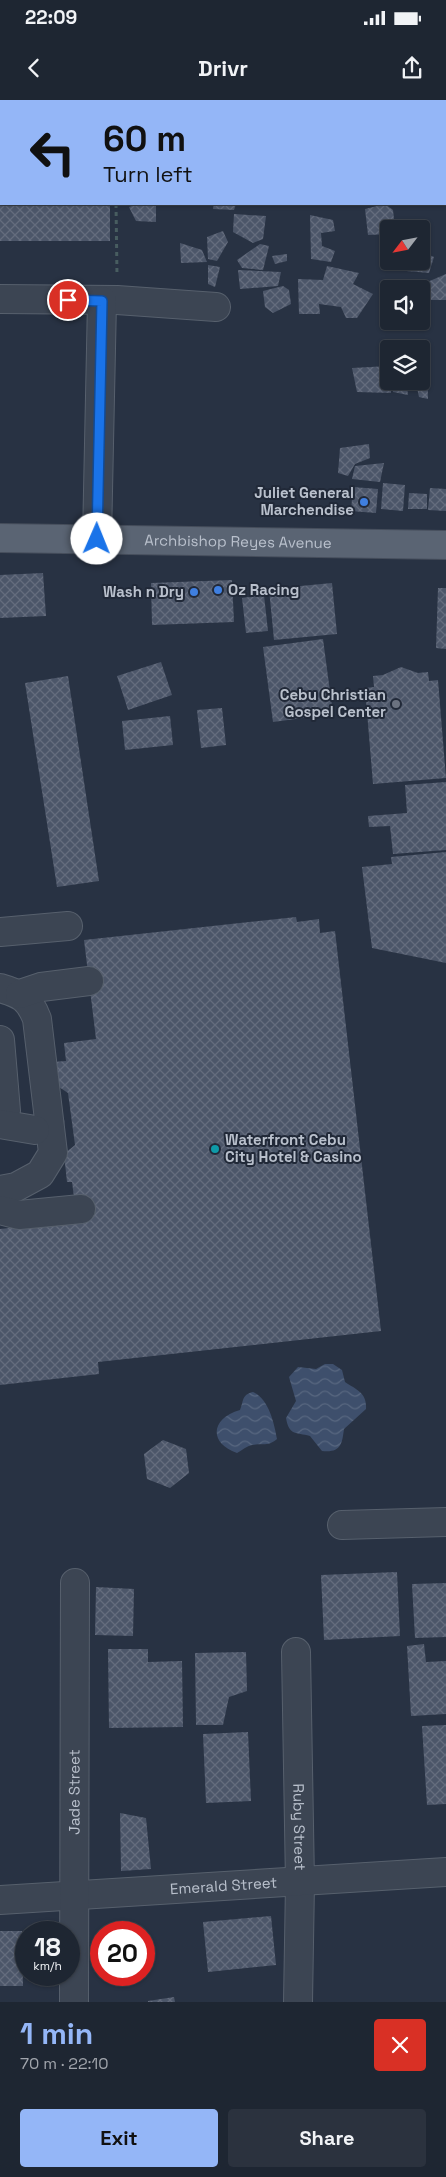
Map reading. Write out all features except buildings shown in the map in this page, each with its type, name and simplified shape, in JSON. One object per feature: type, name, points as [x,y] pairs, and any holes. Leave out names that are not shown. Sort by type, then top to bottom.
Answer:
[{"type":"main road","name":"Archbishop Reyes Avenue","points":[[0,538],[446,545]]},
{"type":"street","points":[[0,299],[110,301],[216,308]]},
{"type":"street","points":[[97,539],[110,301]]},
{"type":"street","points":[[0,932],[68,926]]},
{"type":"street","points":[[10,991],[89,981]]},
{"type":"street","points":[[0,1190],[16,1188],[40,1174],[53,1153],[37,1020],[32,1006],[10,991]]},
{"type":"street","points":[[0,1040],[6,1111],[0,1119]]},
{"type":"street","points":[[0,1124],[35,1130]]},
{"type":"street","points":[[0,1210],[19,1214],[81,1209]]},
{"type":"street","points":[[342,1525],[446,1522]]},
{"type":"street","name":"Jade Street","points":[[74,2002],[75,1583]]},
{"type":"street","name":"Ruby Street","points":[[298,2002],[308,1882],[305,1656]]},
{"type":"street","name":"Emerald Street","points":[[0,1900],[446,1872]]},
{"type":"path","points":[[110,301],[116,205]]},
{"type":"water","points":[[325,1364],[333,1364],[342,1370],[345,1382],[363,1396],[366,1404],[366,1409],[344,1429],[341,1443],[333,1451],[322,1451],[310,1436],[291,1431],[286,1418],[296,1401],[289,1377],[298,1367],[316,1369]]},
{"type":"water","points":[[253,1392],[259,1395],[267,1406],[277,1439],[268,1444],[256,1444],[244,1448],[237,1453],[221,1443],[217,1431],[223,1419],[240,1410],[246,1395]]},
{"type":"tunnel","points":[[35,1130],[74,1136]]},
{"type":"place","name":"Juliet General Marchendise","points":[[364,502]]},
{"type":"place","name":"Oz Racing","points":[[218,590]]},
{"type":"place","name":"Wash n Dry","points":[[194,592]]},
{"type":"place","name":"Cebu Christian Gospel Center","points":[[396,704]]},
{"type":"place","name":"Waterfront Cebu City Hotel & Casino","points":[[215,1149]]},
{"type":"route","points":[[68,300],[102,301],[97,539]]}]
